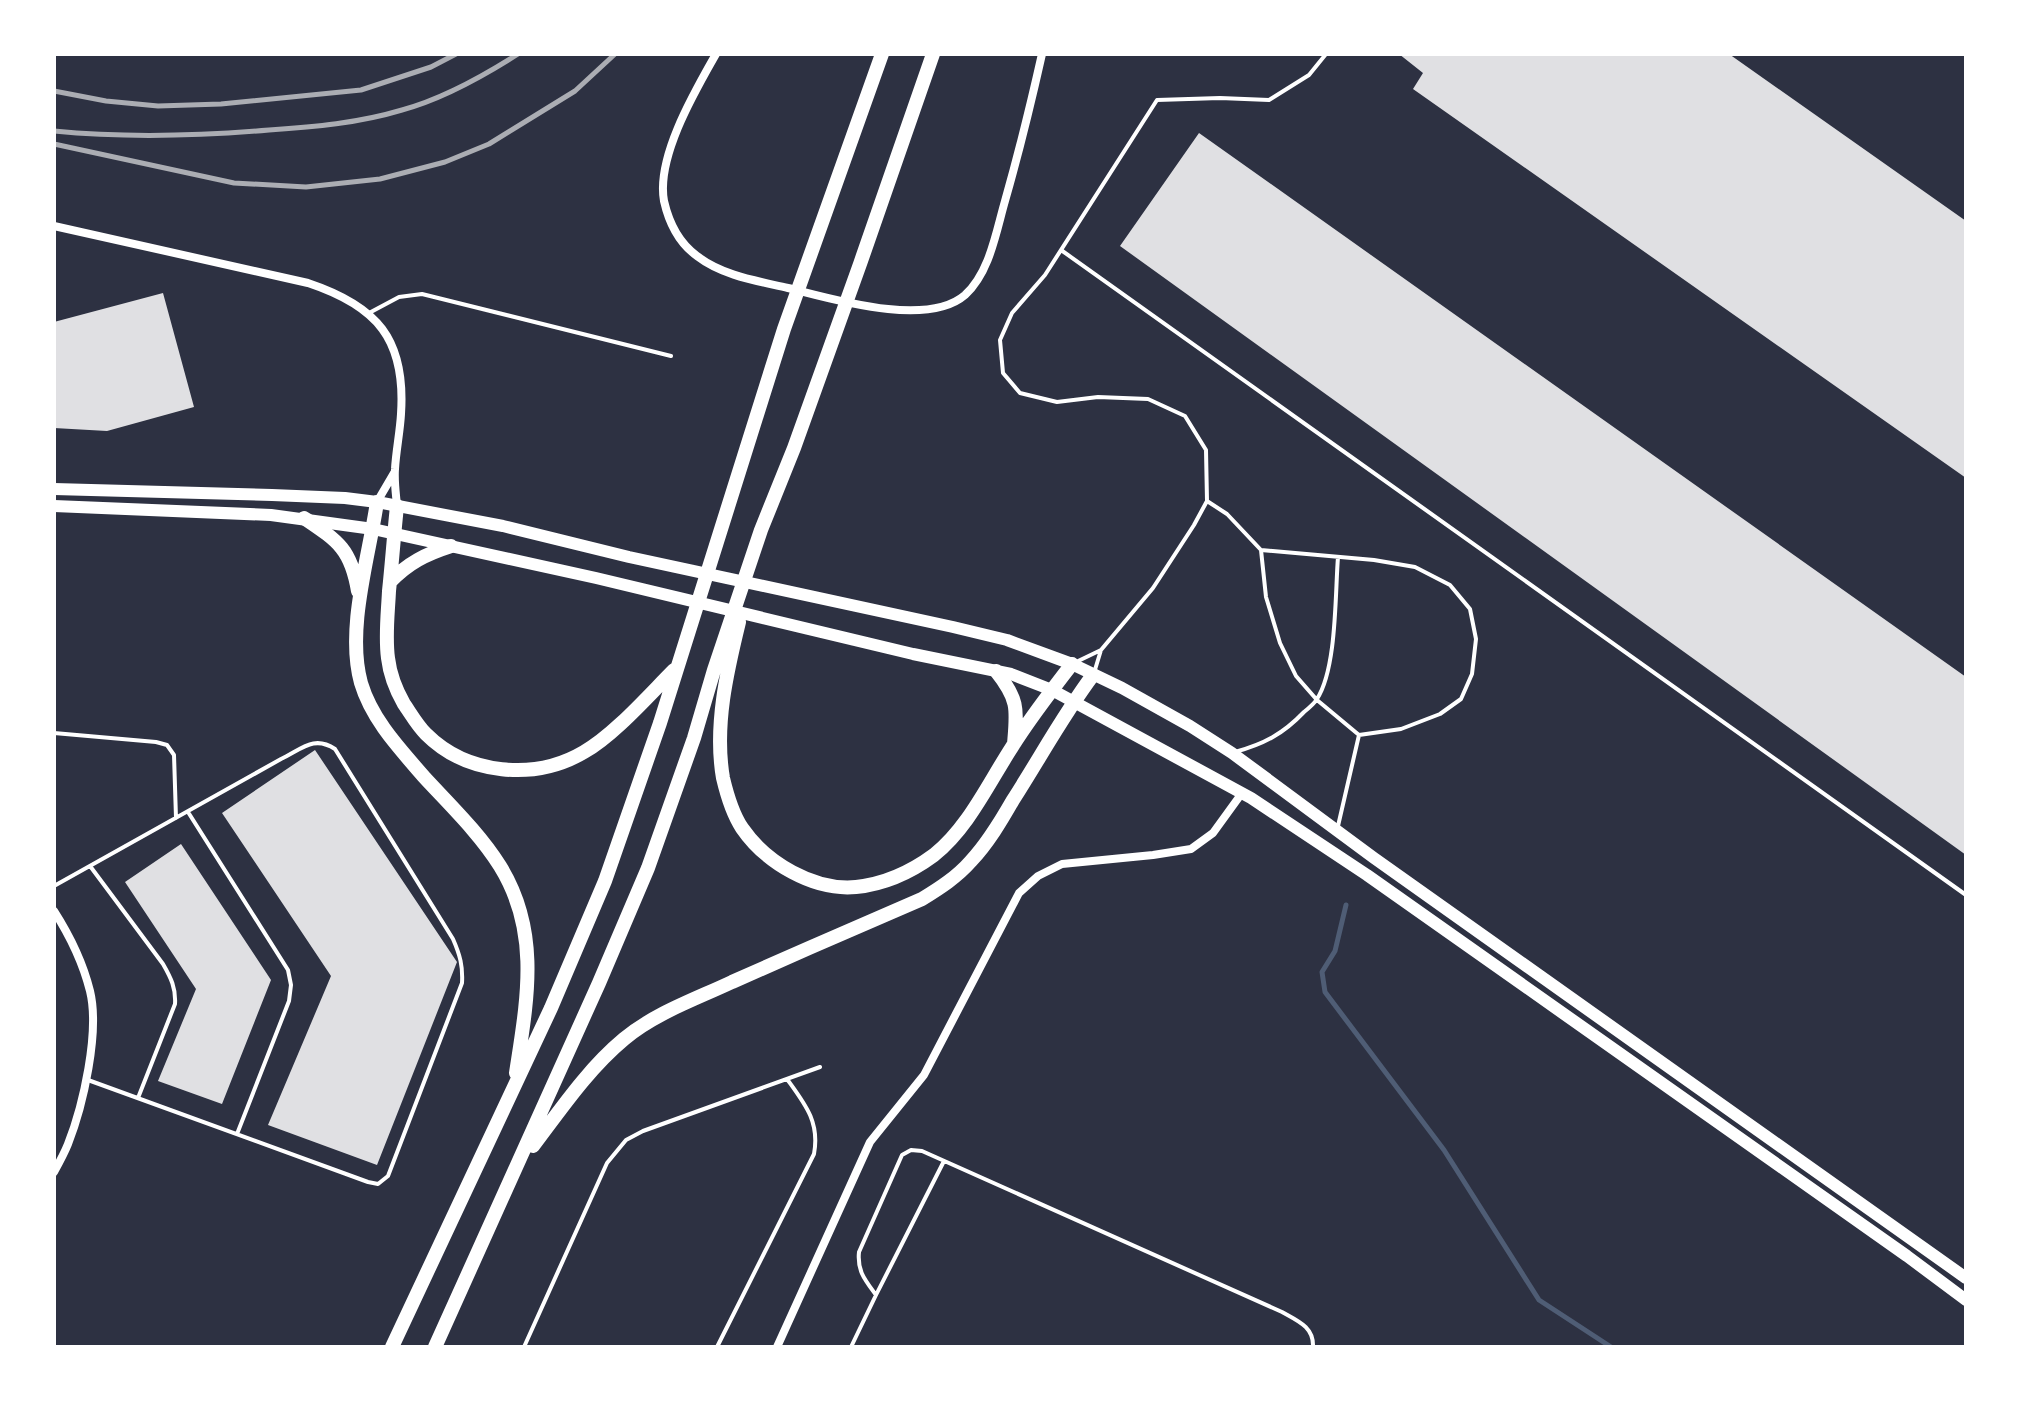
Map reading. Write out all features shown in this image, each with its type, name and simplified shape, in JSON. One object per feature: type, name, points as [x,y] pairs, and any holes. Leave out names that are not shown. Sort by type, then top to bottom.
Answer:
[{"type":"main road","points":[[392,1347],[514,1089],[605,881],[678,667],[784,329],[882,54]]},
{"type":"main road","points":[[435,1347],[518,1167],[648,868],[722,667],[761,530],[831,345],[933,54]]},
{"type":"main road","points":[[54,489],[301,496],[377,502],[503,526],[993,637],[1072,664],[1122,688],[1232,753],[1374,858],[1966,1278]]},
{"type":"main road","points":[[377,502],[356,633],[361,683],[383,729],[470,827],[499,864],[512,887],[522,914],[529,980],[514,1089]]},
{"type":"main road","points":[[54,506],[271,515],[373,529],[657,592],[898,651],[1011,674],[1052,690],[1242,793],[1391,892],[1966,1300]]},
{"type":"main road","points":[[397,506],[387,619],[388,659],[400,696],[425,733],[442,747],[479,765],[519,771],[543,768],[587,751],[678,667]]},
{"type":"main road","points":[[304,518],[342,547],[354,571],[360,603]]},
{"type":"main road","points":[[390,582],[421,557],[451,546]]},
{"type":"main road","points":[[722,667],[720,754],[730,804],[742,828],[759,848],[801,876],[820,883],[855,887],[897,877],[949,841],[1072,664]]},
{"type":"main road","points":[[996,671],[1010,689],[1015,704],[1014,744]]},
{"type":"main road","points":[[518,1167],[599,1062],[648,1022],[922,899],[956,876],[973,860],[996,829],[1073,702],[1093,675]]},
{"type":"street","points":[[716,54],[693,96],[674,140],[666,169],[664,198],[672,225],[682,243],[723,271],[865,308],[918,310],[944,306],[964,295],[978,278],[991,251],[1019,154],[1042,54]]},
{"type":"street","points":[[54,226],[308,283],[334,292],[367,314],[389,337],[397,357],[401,381],[401,413],[394,472],[397,506]]},
{"type":"street","points":[[377,502],[394,472]]},
{"type":"street","points":[[777,1347],[870,1142],[924,1075],[1019,893],[1038,876],[1062,864],[1191,849],[1213,833],[1242,793]]},
{"type":"street","points":[[54,911],[79,958],[91,994],[91,1050],[83,1097],[68,1146],[54,1172]]},
{"type":"lane","points":[[1093,675],[1101,650],[1153,588],[1207,501],[1206,450],[1185,416],[1148,399],[1098,397],[1057,402],[1020,393],[1003,373],[1000,340],[1012,313],[1045,275],[1157,100],[1269,100],[1309,75],[1326,54]]},
{"type":"lane","points":[[1061,250],[1966,895]]},
{"type":"lane","points":[[367,314],[399,297],[422,294],[671,356]]},
{"type":"lane","points":[[1207,501],[1227,514],[1261,550],[1266,597],[1280,643],[1296,676],[1317,700],[1359,735],[1401,729],[1440,714],[1461,699],[1472,674],[1476,639],[1470,609],[1450,585],[1415,567],[1374,560],[1261,550]]},
{"type":"lane","points":[[1232,753],[1277,736],[1317,700],[1326,681],[1332,646],[1338,557]]},
{"type":"lane","points":[[1072,664],[1101,650]]},
{"type":"lane","points":[[54,733],[167,745],[174,755],[176,818]]},
{"type":"lane","points":[[1337,829],[1359,735]]},
{"type":"lane","points":[[54,886],[318,741],[335,749],[453,939],[463,969],[462,983],[388,1176],[378,1184],[86,1079]]},
{"type":"lane","points":[[188,812],[288,970],[291,985],[289,1001],[237,1134]]},
{"type":"lane","points":[[90,866],[163,964],[175,991],[175,1004],[138,1098]]},
{"type":"lane","points":[[524,1347],[607,1163],[626,1140],[643,1131],[820,1067]]},
{"type":"lane","points":[[717,1347],[814,1154],[817,1138],[814,1125],[805,1104],[787,1079]]},
{"type":"lane","points":[[876,1295],[861,1275],[859,1252],[902,1155],[911,1150],[922,1151],[1282,1312],[1309,1328],[1313,1347]]},
{"type":"lane","points":[[851,1347],[944,1161]]},
{"type":"building","points":[[1399,54],[1729,54],[1966,221],[1966,478],[1413,89],[1423,73]]},
{"type":"building","points":[[1199,133],[1966,677],[1966,855],[1120,246]]},
{"type":"building","points":[[163,293],[194,407],[107,431],[54,428],[54,322]]},
{"type":"building","points":[[315,750],[457,962],[377,1165],[268,1125],[331,976],[222,813]]},
{"type":"building","points":[[181,844],[271,980],[222,1104],[158,1081],[196,989],[125,882]]},
{"type":"waterway","points":[[1346,905],[1335,951],[1322,972],[1325,992],[1444,1150],[1539,1300],[1611,1347]]},
{"type":"railway","points":[[54,91],[106,101],[158,106],[221,104],[361,90],[431,67],[456,54]]},
{"type":"railway","points":[[54,131],[188,135],[353,121],[447,94],[518,54]]},
{"type":"railway","points":[[54,144],[234,183],[306,187],[380,179],[445,162],[489,144],[575,91],[615,54]]}]
